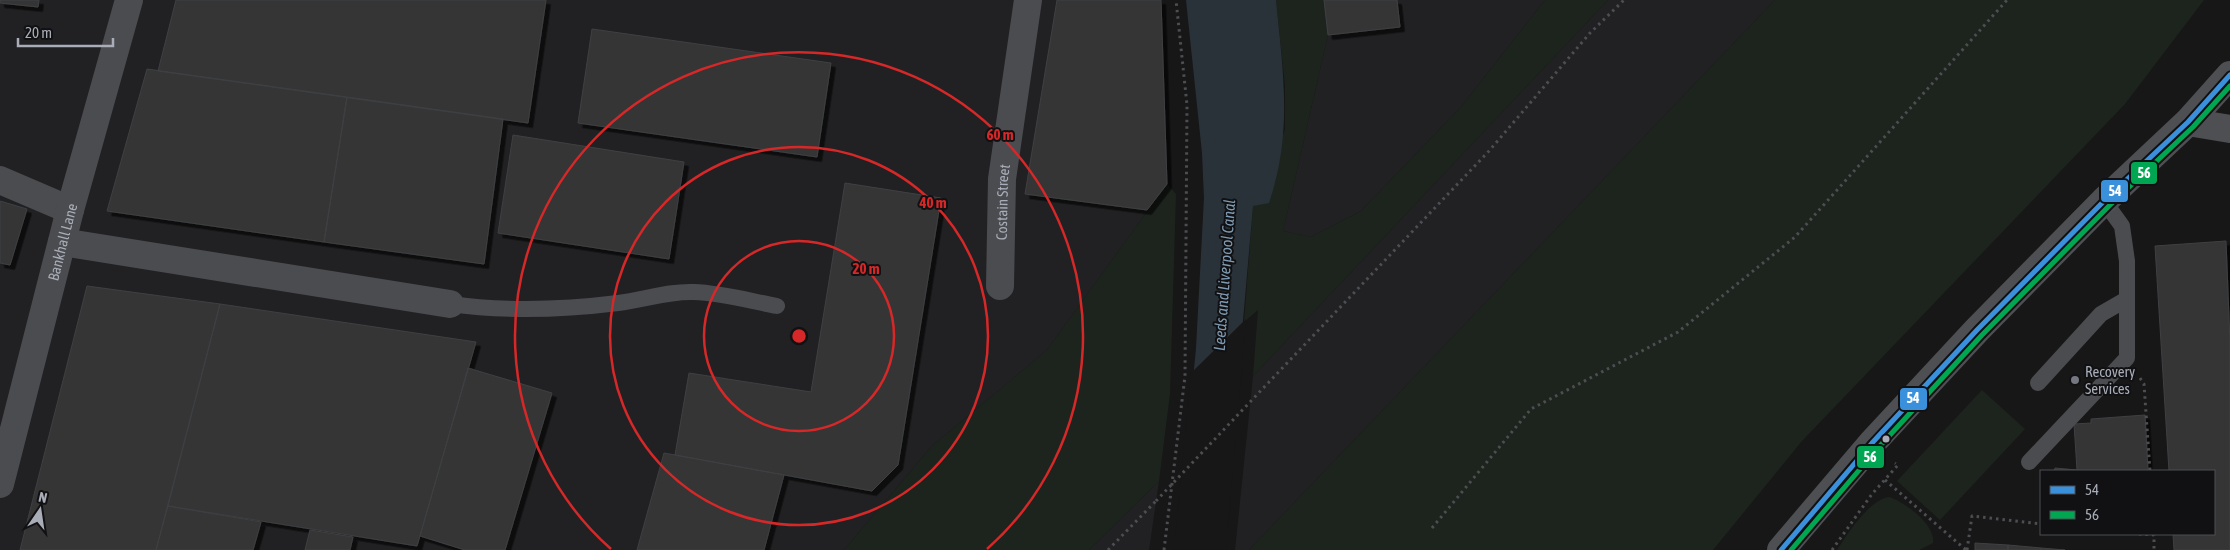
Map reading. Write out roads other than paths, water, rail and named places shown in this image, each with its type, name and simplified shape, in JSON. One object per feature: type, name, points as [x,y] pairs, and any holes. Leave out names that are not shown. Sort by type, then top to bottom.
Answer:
[{"type":"main road","points":[[1781,550],[1879,436],[1977,330],[2104,201],[2188,122],[2230,74]]},
{"type":"main road","points":[[2188,122],[2230,129]]},
{"type":"street","name":"Bankhall Lane","points":[[0,484],[70,210],[130,0]]},
{"type":"street","name":"Costain Street","points":[[1000,286],[1002,179],[1028,0]]},
{"type":"street","points":[[0,180],[70,210]]},
{"type":"street","points":[[62,242],[450,304]]},
{"type":"lane","points":[[2029,462],[2127,358],[2127,261],[2122,226],[2104,201]]},
{"type":"lane","points":[[450,304],[499,310],[531,310],[620,303],[654,295],[694,292],[777,306]]},
{"type":"lane","points":[[2038,383],[2101,314],[2127,299]]},
{"type":"water","name":"Leeds and Liverpool Canal","points":[[1186,0],[1276,0],[1283,77],[1284,127],[1276,177],[1269,203],[1253,206],[1223,550],[1177,550],[1196,348],[1204,198],[1202,153]]},
{"type":"place","name":"Recovery Services","points":[[2075,380]]}]
